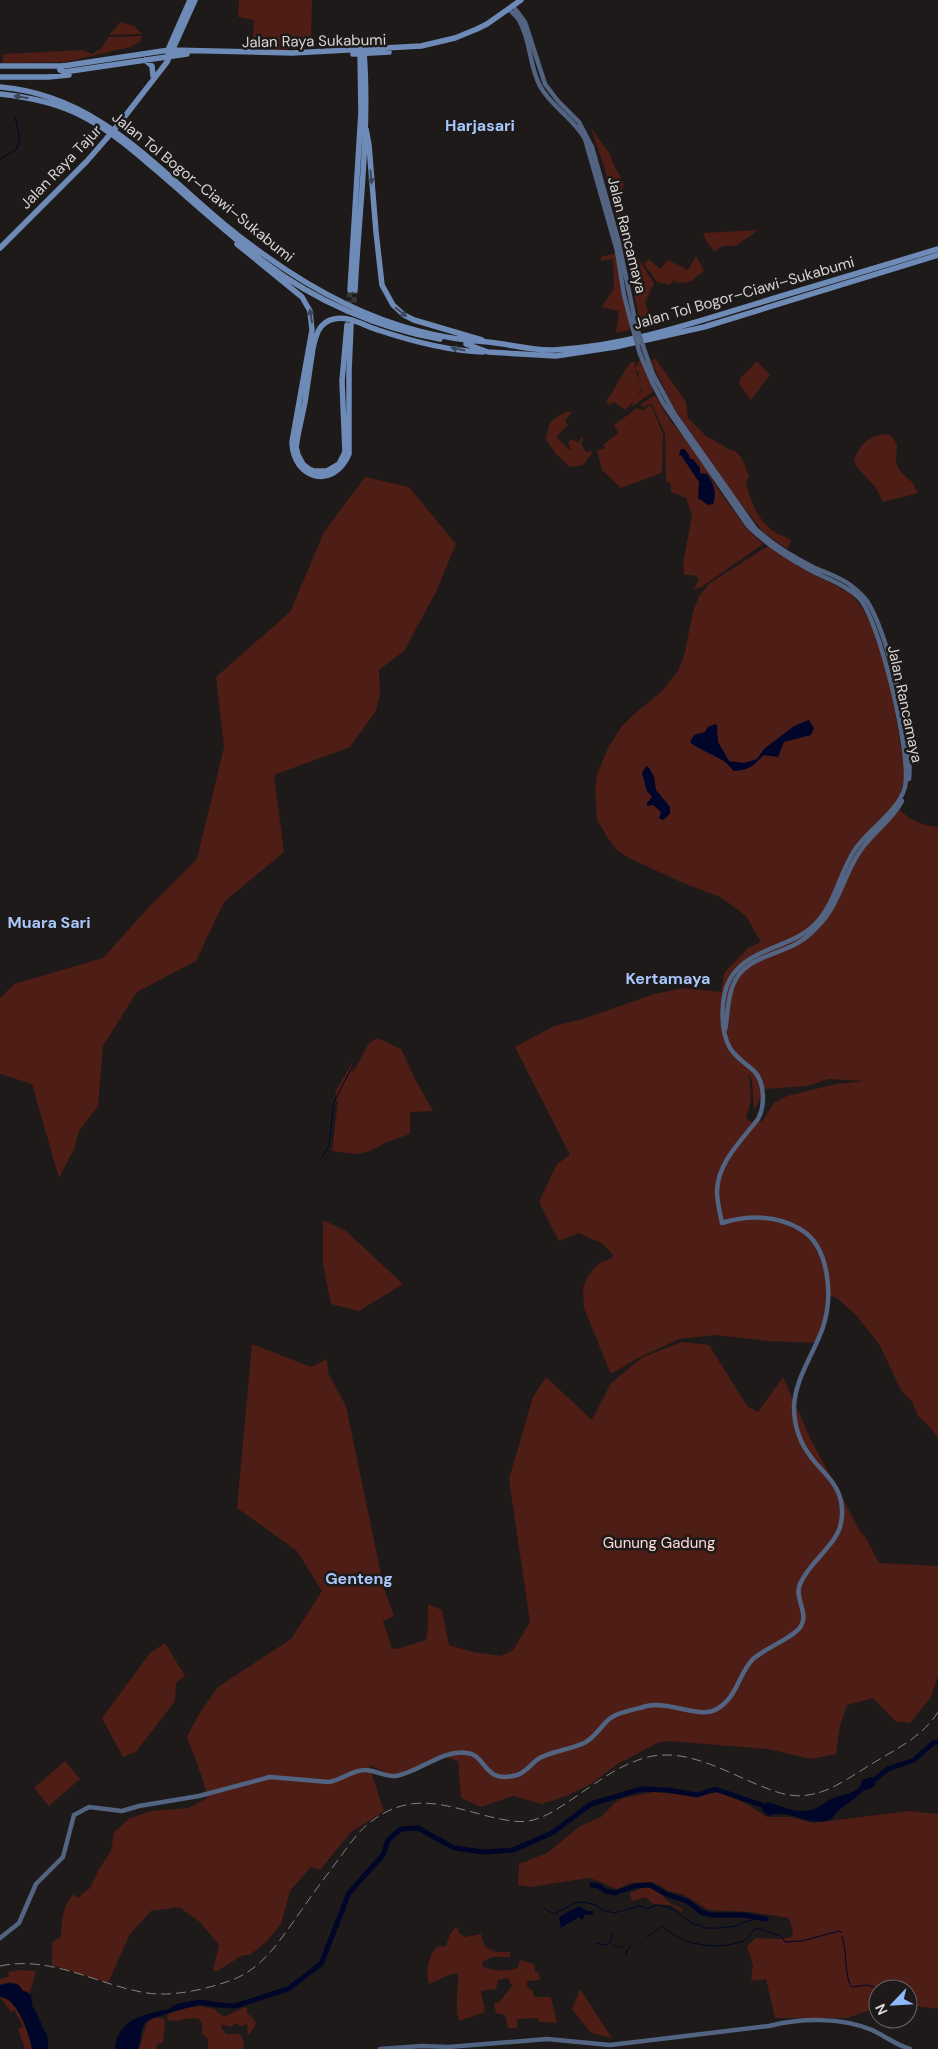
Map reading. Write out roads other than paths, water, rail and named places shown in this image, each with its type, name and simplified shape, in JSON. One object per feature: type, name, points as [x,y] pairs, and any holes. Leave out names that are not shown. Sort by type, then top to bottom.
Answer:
[{"type":"highway","name":"Jalan Raya Tajur","points":[[177,35],[190,0]]},
{"type":"highway","name":"Jalan Raya Tajur","points":[[0,248],[87,161],[122,120],[162,69],[195,0]]},
{"type":"highway","name":"Jalan Raya Sukabumi","points":[[169,53],[189,51],[292,54],[362,52],[378,54],[421,48],[455,40],[488,27],[522,0]]},
{"type":"highway","name":"Jalan Raya Sukabumi","points":[[169,53],[296,56],[349,54],[420,46],[455,38],[487,24],[512,8]]},
{"type":"highway","points":[[155,51],[177,35],[182,45],[189,51]]},
{"type":"highway","points":[[0,66],[52,67],[155,51],[169,53]]},
{"type":"highway","points":[[362,52],[363,69],[367,98],[366,129],[352,290],[363,69],[378,54]]},
{"type":"highway","name":"Jalan Raya Tajur","points":[[137,100],[138,95],[169,53]]},
{"type":"highway","points":[[63,66],[60,70],[63,72],[141,60],[169,53]]},
{"type":"highway","points":[[162,69],[183,54]]},
{"type":"highway","points":[[349,54],[363,69]]},
{"type":"highway","points":[[141,60],[151,64],[154,70],[153,76]]},
{"type":"highway","points":[[0,77],[53,77],[92,70],[112,64]]},
{"type":"highway","points":[[52,67],[56,71],[53,77]]},
{"type":"highway","name":"Jalan Tol Bogor–Ciawi–Sukabumi","points":[[0,87],[44,94],[100,120],[152,160],[222,222],[268,258],[326,294],[378,320]]},
{"type":"highway","name":"Jalan Tol Bogor–Ciawi–Sukabumi","points":[[0,94],[22,96],[54,105],[97,124],[131,149],[266,263],[337,306],[468,352],[556,356],[704,327],[938,255]]},
{"type":"highway","points":[[366,129],[382,285],[393,305],[404,315],[431,326],[488,342]]},
{"type":"highway","points":[[220,226],[243,250],[302,297],[310,311],[312,330],[292,442],[292,450],[302,470],[313,475],[326,476],[338,471],[346,462],[349,454],[349,325],[342,381],[344,457],[334,468],[327,471],[314,471],[303,464],[296,447],[317,332],[325,322],[339,318],[355,321],[376,330],[428,338]]},
{"type":"highway","name":"Jalan Tol Bogor–Ciawi–Sukabumi","points":[[615,344],[699,322],[938,249]]},
{"type":"highway","name":"Jalan Tol Bogor–Ciawi–Sukabumi","points":[[428,338],[488,342],[552,350],[606,346]]},
{"type":"street","name":"Jalan Rancamaya","points":[[0,1938],[19,1924],[30,1894],[36,1884],[63,1857],[74,1815],[82,1809],[92,1807],[122,1811],[138,1806],[199,1796],[270,1777],[335,1781],[363,1770],[395,1776],[446,1756],[465,1752],[475,1756],[491,1774],[508,1777],[527,1770],[539,1759],[589,1740],[609,1719],[615,1716],[659,1705],[704,1712],[718,1709],[737,1689],[746,1669],[754,1658],[800,1628],[803,1615],[798,1590],[801,1582],[828,1548],[842,1525],[841,1504],[833,1482],[810,1456],[800,1440],[795,1421],[794,1409],[799,1384],[824,1323],[827,1288],[826,1268],[818,1246],[797,1227],[756,1217],[736,1218],[722,1222],[717,1190],[721,1171],[728,1158],[758,1119],[763,1100],[758,1077],[733,1052],[728,1044],[722,1023],[726,991],[733,974],[747,960],[764,951],[795,940],[818,921],[829,905],[844,869],[855,849],[897,804],[903,793],[906,776],[905,756],[892,689],[877,628],[868,601],[850,585],[806,563],[758,530],[708,466],[663,399],[642,353],[624,295],[617,251],[585,139],[578,128],[550,101],[541,88],[535,76],[522,26],[512,8]]},
{"type":"street","points":[[380,2049],[422,2046],[448,2047],[547,2039],[610,2045],[769,2026],[790,2021],[854,2024],[910,2049]]},
{"type":"water","points":[[681,449],[684,449],[690,459],[693,459],[700,468],[700,473],[707,474],[715,492],[713,504],[708,505],[698,498],[699,482],[681,455],[679,456]]},
{"type":"water","points":[[809,720],[814,728],[811,735],[784,742],[778,757],[764,755],[751,766],[740,770],[734,771],[724,761],[690,742],[694,735],[705,732],[708,727],[715,724],[717,725],[718,742],[729,761],[744,763],[757,759],[764,749],[794,726]]},
{"type":"water","points":[[646,766],[654,777],[656,790],[670,807],[670,814],[663,820],[659,818],[661,812],[653,805],[647,806],[652,797],[647,791],[642,773]]},
{"type":"water","points":[[872,1777],[876,1784],[870,1789],[864,1790],[829,1820],[814,1821],[782,1814],[768,1816],[763,1811],[762,1806],[768,1802],[793,1810],[812,1810],[831,1799],[858,1789],[862,1780]]},
{"type":"water","points":[[579,1906],[587,1911],[593,1911],[593,1914],[584,1915],[584,1918],[580,1920],[579,1917],[561,1928],[559,1917]]},
{"type":"water","points":[[9,1983],[19,1985],[22,1990],[31,1995],[32,2006],[47,2037],[48,2049],[32,2049],[22,2018],[12,2003],[0,1997],[0,1985]]},
{"type":"water","points":[[194,2001],[196,2006],[161,2015],[146,2022],[142,2028],[138,2049],[115,2049],[120,2032],[132,2020],[168,2010],[180,2003]]},
{"type":"waterway","points":[[0,159],[16,150],[20,139],[15,117]]},
{"type":"waterway","points":[[322,1158],[329,1145],[334,1102],[354,1063]]},
{"type":"waterway","points":[[869,1784],[888,1769],[914,1760],[933,1743],[938,1742]]},
{"type":"waterway","points":[[190,2004],[200,2002],[235,2006],[288,1989],[321,1964],[349,1893],[383,1855],[388,1840],[401,1829],[418,1828],[454,1848],[484,1852],[513,1850],[552,1833],[591,1804],[641,1789],[668,1790],[697,1795],[715,1789],[767,1807]]},
{"type":"waterway","points":[[592,1885],[615,1893],[635,1886],[650,1885],[666,1894],[687,1901],[701,1912],[711,1915],[744,1915],[766,1919]]},
{"type":"waterway","points":[[543,1908],[554,1914],[575,1903],[583,1902],[596,1905],[602,1910],[614,1913],[640,1906],[648,1909],[660,1905],[680,1914],[696,1926],[697,1924],[705,1928],[737,1926],[749,1920],[761,1918]]},
{"type":"waterway","points":[[647,1937],[662,1926],[670,1933],[689,1942],[722,1946],[743,1941],[757,1928],[781,1936],[785,1942],[802,1941],[839,1931],[842,1932]]},
{"type":"waterway","points":[[595,1943],[607,1945],[611,1941],[612,1933]]},
{"type":"waterway","points":[[842,1936],[850,1985],[852,1987],[868,1985]]},
{"type":"waterway","points":[[614,1945],[621,1948],[624,1946]]},
{"type":"waterway","points":[[626,1955],[627,1950],[631,1946]]},
{"type":"tunnel","points":[[347,323],[350,290]]},
{"type":"tunnel","points":[[353,311],[355,290]]},
{"type":"railway","points":[[0,1966],[38,1964],[74,1972],[128,1989],[157,1994],[179,1993],[212,1986],[244,1974],[264,1959],[281,1939],[358,1834],[373,1820],[387,1811],[401,1806],[429,1803],[508,1820],[529,1821],[554,1811],[619,1768],[641,1759],[667,1755],[681,1756],[708,1763],[778,1792],[796,1796],[808,1795],[834,1786],[901,1746],[918,1735],[938,1712]]},
{"type":"district","name":"Harjasari","points":[[480,125]]},
{"type":"district","name":"Muara Sari","points":[[49,922]]},
{"type":"district","name":"Kertamaya","points":[[668,978]]},
{"type":"district","name":"Genteng","points":[[359,1578]]},
{"type":"park label","name":"Gunung Gadung","points":[[659,1543]]}]
